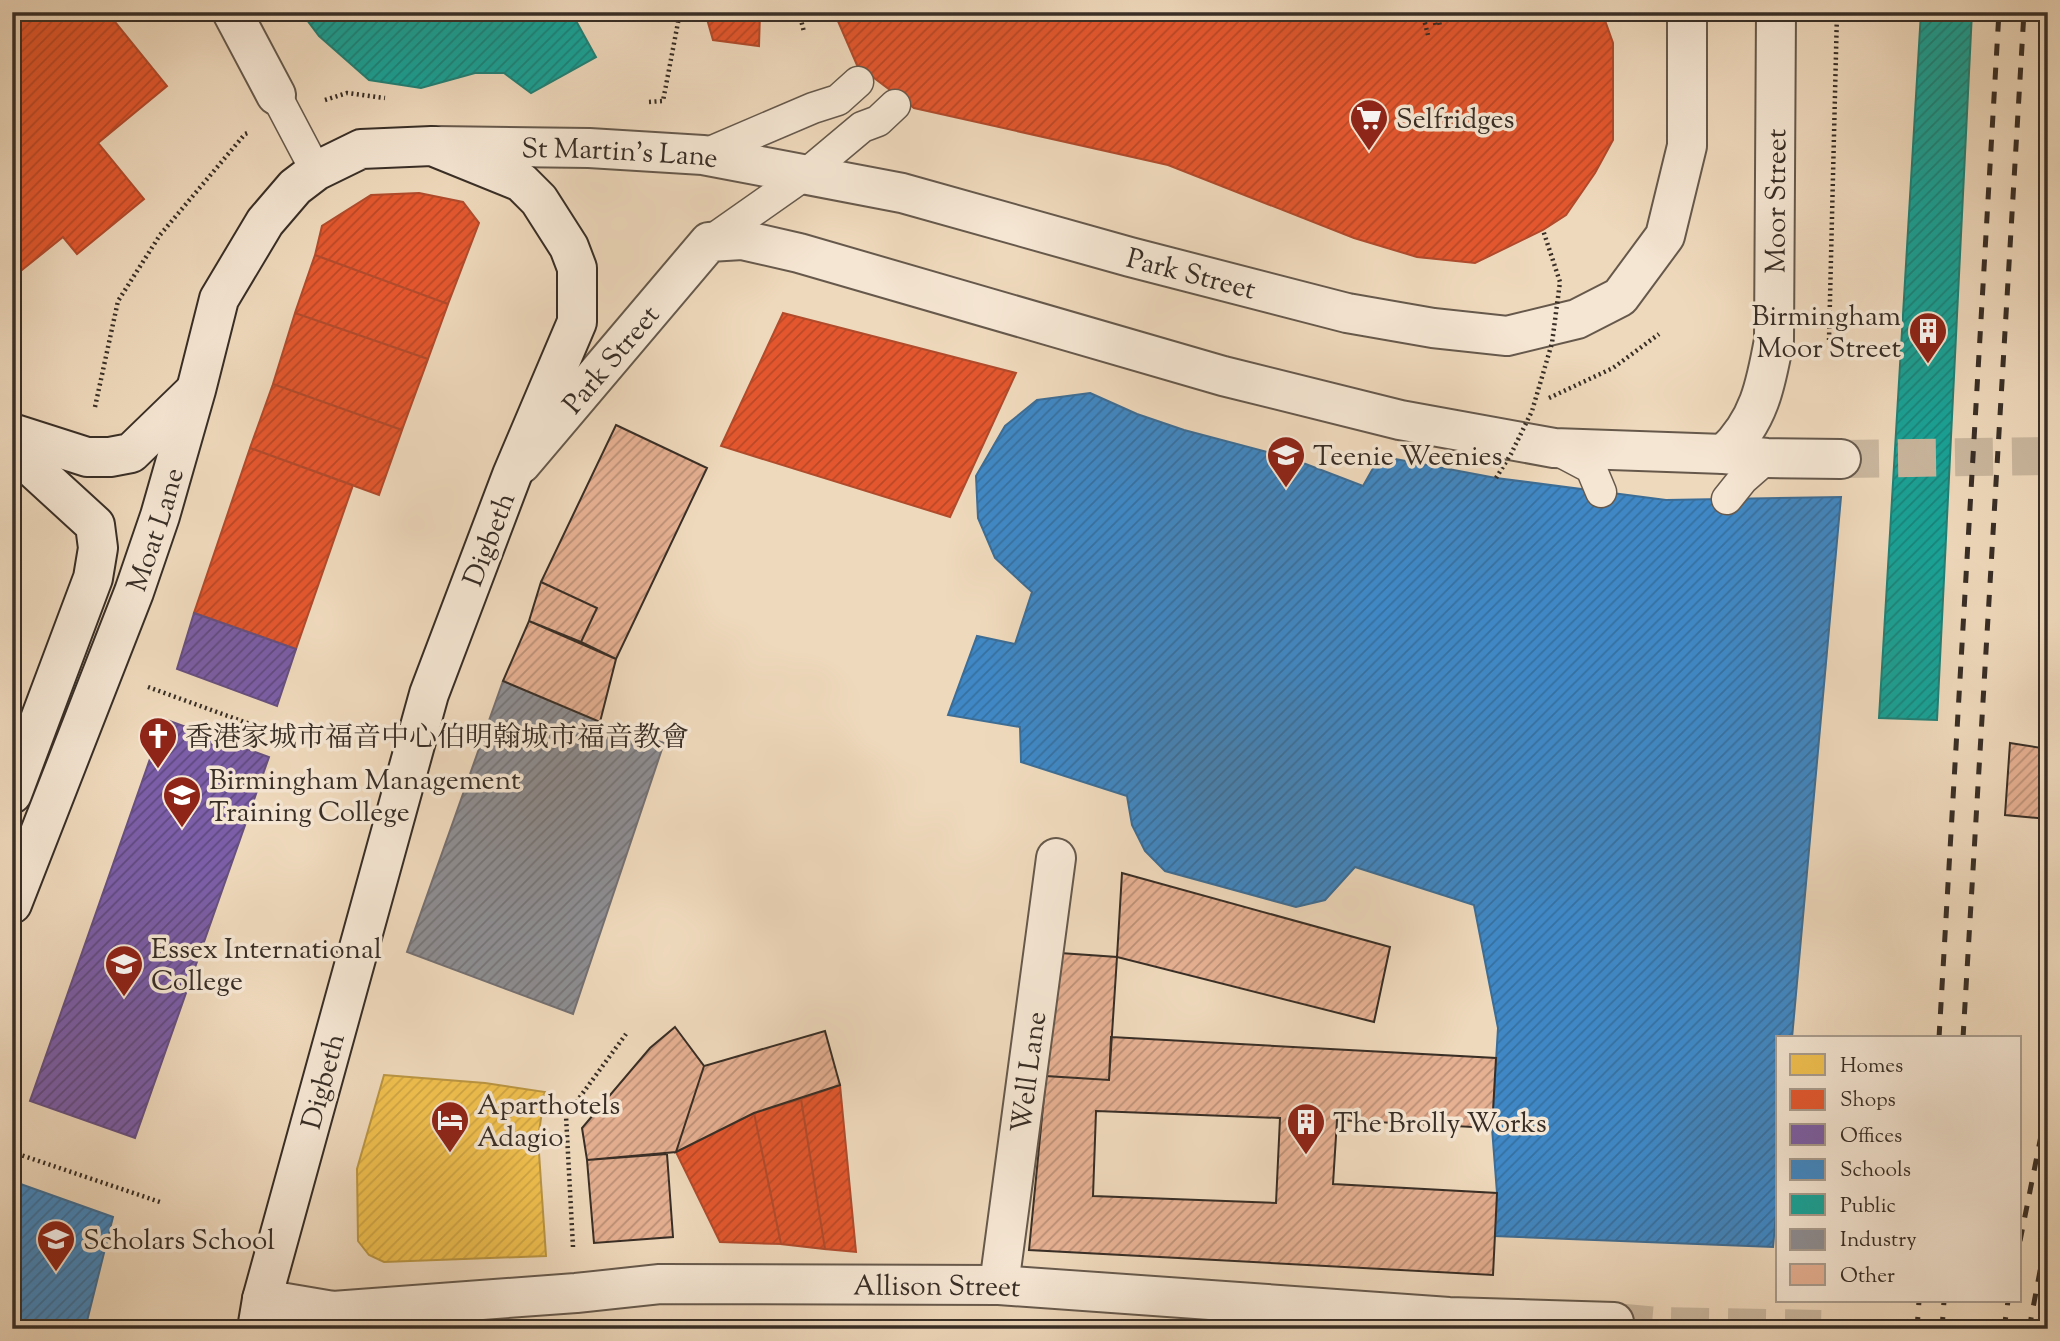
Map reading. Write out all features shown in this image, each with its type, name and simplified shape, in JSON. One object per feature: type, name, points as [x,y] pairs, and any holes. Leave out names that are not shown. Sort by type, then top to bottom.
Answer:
[{"type":"street","points":[[232,12],[276,95]]},
{"type":"street","name":"Park Street","points":[[806,174],[902,194],[1347,313],[1433,328],[1507,336],[1577,319],[1620,297],[1665,236],[1687,146],[1687,12]]},
{"type":"street","name":"Moor Street","points":[[1724,454],[1739,440],[1756,412],[1766,382],[1774,340],[1776,12]]},
{"type":"street","name":"St Martin's Lane","points":[[432,146],[522,182],[547,212],[569,247],[577,268],[577,322],[512,475]]},
{"type":"street","name":"St Martin's Lane","points":[[316,171],[361,149],[432,146],[589,148],[703,155],[806,174]]},
{"type":"street","name":"Moat Lane","points":[[13,889],[134,592],[160,516],[219,299],[265,222],[295,187],[316,171]]},
{"type":"street","points":[[709,242],[742,240],[799,253],[1223,376],[1400,420],[1543,446],[1767,458],[1841,459]]},
{"type":"street","name":"Park Street","points":[[512,475],[709,242]]},
{"type":"street","points":[[12,433],[87,457],[131,453],[196,390]]},
{"type":"street","points":[[12,449],[95,525],[98,548],[93,578],[12,794]]},
{"type":"street","name":"Digbeth","points":[[259,1314],[429,694],[512,475]]},
{"type":"street","name":"Well Lane","points":[[999,1285],[1056,858]]},
{"type":"street","name":"Allison Street","points":[[259,1314],[576,1293],[660,1284],[999,1285],[1449,1323],[1614,1322]]},
{"type":"lane","points":[[703,155],[838,100],[858,82]]},
{"type":"lane","points":[[276,95],[316,171]]},
{"type":"lane","points":[[806,174],[862,127],[878,121],[895,105]]},
{"type":"lane","name":"Park Street","points":[[709,242],[806,174]]},
{"type":"lane","points":[[1543,446],[1591,468],[1601,492]]},
{"type":"lane","points":[[1727,499],[1767,458]]},
{"type":"path","points":[[663,101],[680,12]]},
{"type":"path","points":[[799,12],[804,32]]},
{"type":"path","points":[[1422,12],[1427,35]]},
{"type":"path","points":[[1435,12],[1438,27]]},
{"type":"path","points":[[1444,12],[1446,22]]},
{"type":"path","points":[[1829,340],[1837,12]]},
{"type":"path","points":[[1496,478],[1532,411],[1552,343],[1560,282],[1543,230]]},
{"type":"path","points":[[1543,446],[1548,399],[1613,368],[1659,334]]},
{"type":"path","points":[[148,687],[316,748]]},
{"type":"path","points":[[576,1293],[566,1116],[626,1034]]},
{"type":"path","points":[[12,1152],[163,1203]]},
{"type":"building: Homes","name":"Aparthotels Adagio","points":[[384,1075],[485,1083],[545,1092],[538,1138],[546,1256],[384,1262],[369,1255],[358,1241],[357,1169]]},
{"type":"building: Shops","points":[[12,12],[107,12],[167,86],[98,143],[144,199],[77,254],[63,237],[12,278]]},
{"type":"building: Shops","points":[[705,12],[760,12],[759,46],[713,40]]},
{"type":"building: Shops","points":[[834,12],[1602,12],[1613,43],[1613,140],[1595,173],[1566,215],[1543,230],[1475,263],[1417,257],[1354,238],[1168,165],[914,108],[857,65]]},
{"type":"building: Shops","points":[[419,193],[463,202],[479,223],[448,304],[315,255],[322,226],[371,195]]},
{"type":"building: Shops","points":[[315,255],[448,304],[428,359],[295,313]]},
{"type":"building: Shops","points":[[295,313],[428,359],[402,430],[273,384]]},
{"type":"building: Shops","points":[[783,313],[1016,373],[950,517],[721,446]]},
{"type":"building: Shops","points":[[273,384],[402,430],[379,495],[250,448]]},
{"type":"building: Shops","points":[[250,448],[353,485],[296,649],[194,613]]},
{"type":"building: Shops","points":[[840,1085],[856,1252],[825,1249],[801,1099]]},
{"type":"building: Shops","points":[[801,1099],[825,1249],[781,1244],[754,1113]]},
{"type":"building: Shops","points":[[754,1113],[781,1244],[720,1242],[676,1152]]},
{"type":"building: Offices","points":[[194,613],[296,649],[277,706],[177,669]]},
{"type":"building: Offices","points":[[164,719],[269,757],[135,1138],[30,1101]]},
{"type":"building: Schools","points":[[1090,393],[1137,414],[1184,430],[1290,458],[1363,486],[1380,456],[1496,478],[1666,500],[1841,497],[1792,1036],[1776,1036],[1776,1215],[1773,1247],[1494,1236],[1497,1193],[1492,1128],[1498,1028],[1474,905],[1355,867],[1325,900],[1296,907],[1165,871],[1145,851],[1132,825],[1127,796],[1021,762],[1020,727],[948,715],[977,636],[1015,644],[1032,592],[995,558],[978,518],[976,476],[1005,426],[1037,400]]},
{"type":"building: Schools","name":"Scholars School","points":[[12,1181],[113,1217],[85,1329],[12,1329]]},
{"type":"building: Public","points":[[301,12],[587,12],[575,19],[596,57],[531,93],[504,73],[475,73],[421,88],[369,80],[319,36]]},
{"type":"building: Public","name":"Birmingham Moor Street","points":[[1921,12],[1972,12],[1937,720],[1879,718]]},
{"type":"building: Public","points":[[2048,272],[2048,374],[2041,374]]},
{"type":"building: Industry","points":[[503,681],[600,722],[664,743],[573,1014],[407,952]]},
{"type":"building: Industry","points":[[691,1323],[778,1329],[692,1329]]},
{"type":"building: Other","points":[[616,425],[707,468],[616,659],[581,642],[597,608],[541,582]]},
{"type":"building: Other","points":[[541,582],[597,608],[581,642],[529,621]]},
{"type":"building: Other","points":[[529,621],[616,659],[600,722],[503,681]]},
{"type":"building: Other","points":[[2010,743],[2048,749],[2048,819],[2005,815]]},
{"type":"building: Other","points":[[1122,873],[1390,947],[1374,1022],[1117,957]]},
{"type":"building: Other","points":[[1060,953],[1117,957],[1109,1080],[1046,1076]]},
{"type":"building: Other","points":[[675,1027],[704,1066],[676,1152],[587,1160],[582,1128],[650,1048]]},
{"type":"building: Other","points":[[825,1031],[840,1085],[754,1113],[676,1152],[704,1066]]},
{"type":"building: Other","name":"The Brolly Works","points":[[1111,1037],[1496,1058],[1492,1128],[1337,1120],[1333,1184],[1497,1193],[1493,1275],[1029,1250],[1046,1076],[1109,1080]],"holes":[[[1096,1111],[1280,1118],[1276,1203],[1093,1196]]]},
{"type":"building: Other","points":[[667,1154],[673,1237],[594,1243],[587,1160]]},
{"type":"tunnel","points":[[1841,459],[2048,456]]},
{"type":"tunnel","points":[[1614,1322],[1659,1326],[1821,1329]]},
{"type":"railway","points":[[1939,1036],[1999,12]]},
{"type":"railway","points":[[1963,1036],[2024,12]]},
{"type":"railway","points":[[2022,1231],[2048,1101]]},
{"type":"railway","points":[[2029,1329],[2048,1229]]},
{"type":"railway","points":[[1917,1329],[1919,1302]]},
{"type":"railway","points":[[1942,1329],[1944,1302]]},
{"type":"railway","points":[[2004,1329],[2008,1302]]},
{"type":"place","name":"Selfridges","points":[[1369,152]]},
{"type":"place","name":"Birmingham Moor Street","points":[[1928,365]]},
{"type":"place","name":"Teenie Weenies","points":[[1286,489]]},
{"type":"place","name":"香港家城市福音中心伯明翰城市福音教會","points":[[158,770]]},
{"type":"place","name":"Birmingham Management Training College","points":[[182,829]]},
{"type":"place","name":"Essex International College","points":[[124,998]]},
{"type":"place","name":"Aparthotels Adagio","points":[[450,1154]]},
{"type":"place","name":"The Brolly Works","points":[[1306,1156]]},
{"type":"place","name":"Scholars School","points":[[56,1273]]}]
